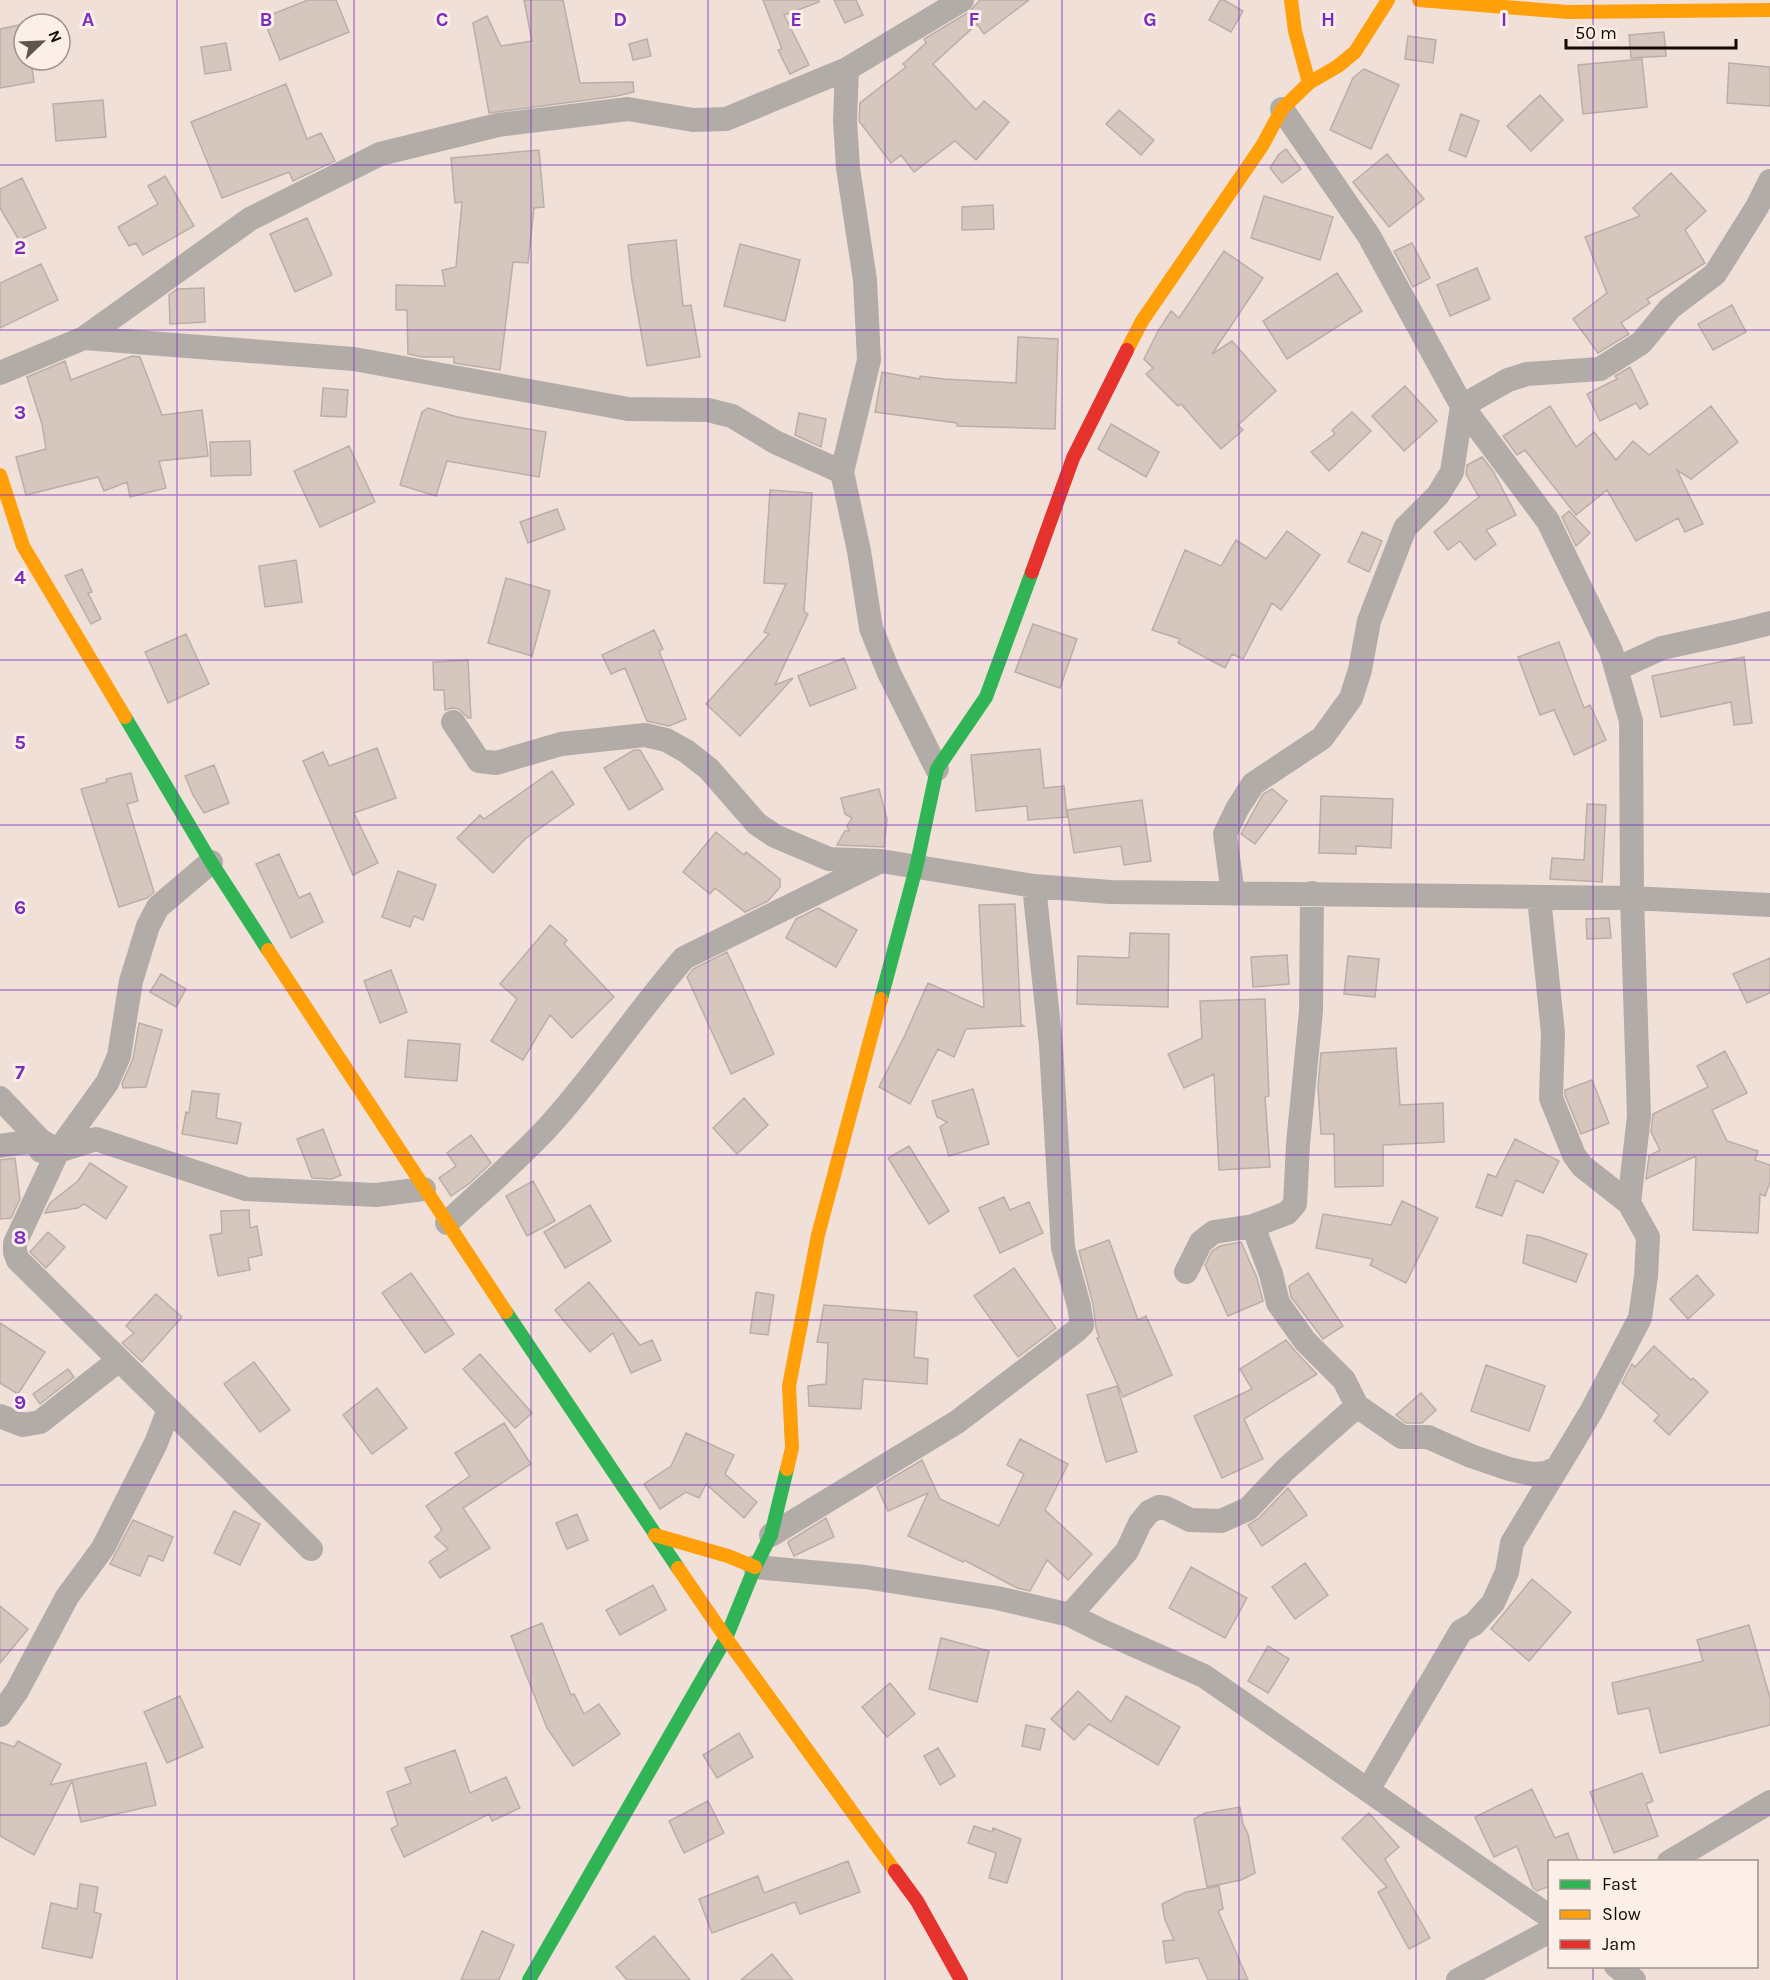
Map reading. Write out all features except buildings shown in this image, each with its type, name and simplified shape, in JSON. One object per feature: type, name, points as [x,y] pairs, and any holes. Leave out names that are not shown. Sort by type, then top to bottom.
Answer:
[{"type":"street","points":[[0,373],[84,338],[250,219],[380,154],[498,125],[628,109],[693,120],[726,119],[847,69],[962,0]]},
{"type":"street","points":[[1291,0],[1295,32],[1310,83]]},
{"type":"street","points":[[529,1980],[726,1638],[755,1567],[771,1535],[792,1448],[789,1386],[818,1235],[916,868],[937,770],[986,697],[1073,458],[1142,321],[1262,146],[1282,108],[1310,83],[1338,66],[1355,52],[1388,0]]},
{"type":"street","points":[[1419,0],[1567,12],[1770,10]]},
{"type":"street","points":[[847,69],[845,120],[848,168],[865,280],[869,360],[842,472],[859,551],[871,628],[937,770]]},
{"type":"street","points":[[1282,108],[1369,236],[1462,406],[1548,521],[1611,651],[1630,721],[1632,898],[1639,1116],[1629,1203]]},
{"type":"street","points":[[1462,406],[1508,380],[1527,374],[1600,369],[1641,343],[1670,308],[1715,274],[1770,181]]},
{"type":"street","points":[[84,338],[354,359],[628,409],[708,410],[732,416],[775,442],[842,472]]},
{"type":"street","points":[[1233,894],[1225,834],[1253,784],[1322,738],[1351,698],[1360,670],[1369,621],[1406,528],[1438,495],[1452,472],[1462,406]]},
{"type":"street","points":[[0,476],[23,546],[211,862],[424,1189],[655,1535],[726,1638],[916,1901],[961,1980]]},
{"type":"street","points":[[1616,669],[1662,648],[1770,622]]},
{"type":"street","points":[[453,722],[479,761],[496,764],[561,744],[645,735],[666,740],[686,751],[709,769],[757,824],[775,836],[829,859],[881,861],[1034,886],[1110,892],[1632,898],[1770,905]]},
{"type":"street","points":[[447,1223],[549,1125],[684,958],[881,861]]},
{"type":"street","points":[[211,862],[158,907],[148,926],[131,981],[119,1056],[107,1083],[49,1145],[45,1179],[15,1243],[15,1252],[18,1260],[311,1550]]},
{"type":"street","points":[[771,1535],[957,1422],[1076,1331],[1082,1324],[1063,1248],[1051,1047],[1034,886]]},
{"type":"street","points":[[1186,1272],[1200,1242],[1215,1232],[1253,1226],[1287,1213],[1295,1204],[1298,1144],[1311,1011],[1312,893]]},
{"type":"street","points":[[1368,1790],[1461,1631],[1474,1624],[1493,1603],[1507,1572],[1512,1543],[1591,1412],[1640,1318],[1646,1276],[1648,1237],[1629,1203],[1582,1166],[1574,1155],[1551,1098],[1553,1032],[1539,898]]},
{"type":"street","points":[[0,1098],[49,1145]]},
{"type":"street","points":[[0,1146],[49,1145],[96,1139],[246,1189],[376,1195],[424,1189]]},
{"type":"street","points":[[1253,1226],[1271,1274],[1278,1303],[1305,1341],[1344,1380],[1357,1406],[1402,1437],[1428,1437],[1471,1456],[1532,1474],[1545,1473],[1557,1468]]},
{"type":"street","points":[[0,1416],[23,1425],[40,1422],[119,1360]]},
{"type":"street","points":[[1070,1615],[1127,1551],[1140,1523],[1149,1512],[1166,1508],[1190,1520],[1221,1521],[1248,1509],[1285,1470],[1357,1406]]},
{"type":"street","points":[[0,1714],[17,1691],[67,1597],[103,1548],[156,1443],[169,1409]]},
{"type":"street","points":[[655,1535],[728,1556],[755,1567],[865,1577],[997,1598],[1070,1615],[1204,1676],[1548,1916]]},
{"type":"street","points":[[1672,1860],[1770,1802]]},
{"type":"street","points":[[1458,1980],[1548,1932]]},
{"type":"street","points":[[1619,1968],[1634,1980]]},
{"type":"traffic: fast","points":[[881,999],[916,868],[937,769],[986,697],[1032,572]]},
{"type":"traffic: fast","points":[[125,717],[211,862],[268,950]]},
{"type":"traffic: fast","points":[[506,1312],[678,1568]]},
{"type":"traffic: fast","points":[[529,1980],[726,1638],[755,1567],[771,1535],[787,1469]]},
{"type":"traffic: slow","points":[[1291,0],[1295,31],[1309,83]]},
{"type":"traffic: slow","points":[[1127,350],[1142,321],[1262,146],[1282,109],[1309,83],[1338,66],[1355,52],[1388,0]]},
{"type":"traffic: slow","points":[[1419,0],[1567,12],[1770,10]]},
{"type":"traffic: slow","points":[[0,475],[23,546],[125,717]]},
{"type":"traffic: slow","points":[[268,950],[506,1312]]},
{"type":"traffic: slow","points":[[787,1469],[792,1448],[789,1386],[818,1235],[881,999]]},
{"type":"traffic: slow","points":[[655,1535],[728,1556],[755,1567]]},
{"type":"traffic: slow","points":[[678,1568],[895,1871]]},
{"type":"traffic: jam","points":[[1032,572],[1073,458],[1127,350]]},
{"type":"traffic: jam","points":[[895,1871],[917,1901],[961,1980]]}]
